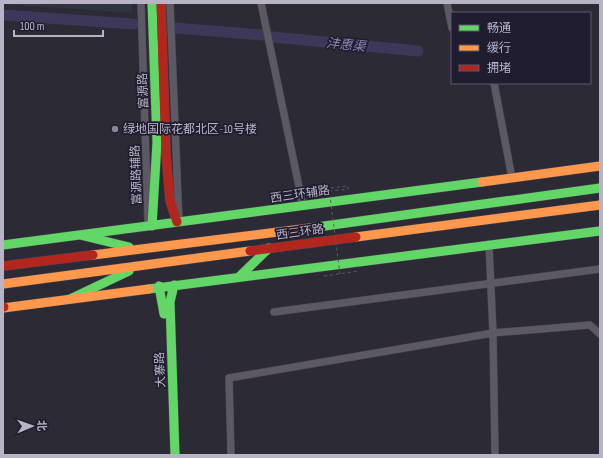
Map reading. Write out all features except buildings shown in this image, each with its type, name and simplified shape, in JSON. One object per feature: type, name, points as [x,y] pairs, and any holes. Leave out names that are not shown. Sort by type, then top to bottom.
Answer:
[{"type":"main road","name":"富源路","points":[[150,226],[156,201],[157,144],[152,3]]},
{"type":"main road","name":"富源路","points":[[161,3],[166,154],[170,201],[178,222]]},
{"type":"main road","name":"西三环辅路","points":[[3,245],[600,166]]},
{"type":"main road","points":[[566,192],[600,182]]},
{"type":"main road","name":"西三环路","points":[[3,266],[137,248],[304,229],[600,188]]},
{"type":"main road","name":"西三环路","points":[[3,284],[600,205]]},
{"type":"main road","points":[[543,212],[600,214]]},
{"type":"main road","points":[[3,307],[600,231]]},
{"type":"main road","points":[[80,235],[137,248]]},
{"type":"main road","points":[[240,276],[269,248]]},
{"type":"main road","points":[[70,299],[140,265]]},
{"type":"main road","name":"大寨路","points":[[174,285],[170,302],[175,455]]},
{"type":"main road","name":"大寨路","points":[[159,286],[163,302],[169,455]]},
{"type":"street","name":"富源路辅路","points":[[141,3],[150,226]]},
{"type":"street","points":[[170,3],[178,222]]},
{"type":"street","points":[[261,3],[303,206]]},
{"type":"street","points":[[447,3],[451,23]]},
{"type":"street","points":[[494,84],[512,178]]},
{"type":"street","points":[[489,244],[493,333],[495,455]]},
{"type":"street","points":[[274,312],[600,269]]},
{"type":"street","points":[[231,455],[229,378],[493,333],[590,325],[600,334]]},
{"type":"path","points":[[306,191],[348,186],[348,189],[331,191]]},
{"type":"path","points":[[324,276],[340,274],[329,188]]},
{"type":"shaded area","points":[[132,3],[132,13],[3,4]]},
{"type":"waterway","name":"沣惠渠","points":[[3,15],[133,24]]},
{"type":"waterway","name":"沣惠渠","points":[[175,28],[263,35]]},
{"type":"waterway","name":"沣惠渠","points":[[273,37],[418,51]]},
{"type":"traffic: fast","points":[[152,3],[157,142],[152,226]]},
{"type":"traffic: fast","points":[[3,245],[482,182]]},
{"type":"traffic: fast","points":[[310,228],[600,188]]},
{"type":"traffic: fast","points":[[149,289],[600,231]]},
{"type":"traffic: fast","points":[[80,235],[129,247]]},
{"type":"traffic: fast","points":[[240,276],[269,248]]},
{"type":"traffic: fast","points":[[70,299],[129,271]]},
{"type":"traffic: fast","points":[[174,285],[170,302],[175,455]]},
{"type":"traffic: fast","points":[[159,286],[164,314]]},
{"type":"traffic: slow","points":[[482,182],[600,166]]},
{"type":"traffic: slow","points":[[356,237],[600,205]]},
{"type":"traffic: slow","points":[[93,255],[310,228]]},
{"type":"traffic: slow","points":[[3,284],[250,251]]},
{"type":"traffic: slow","points":[[3,308],[149,289]]},
{"type":"traffic: jam","points":[[161,3],[166,154],[170,201],[177,222]]},
{"type":"traffic: jam","points":[[250,251],[356,237]]},
{"type":"traffic: jam","points":[[3,266],[93,255]]},
{"type":"place","name":"绿地国际花都北区-10号楼","points":[[115,129]]}]
